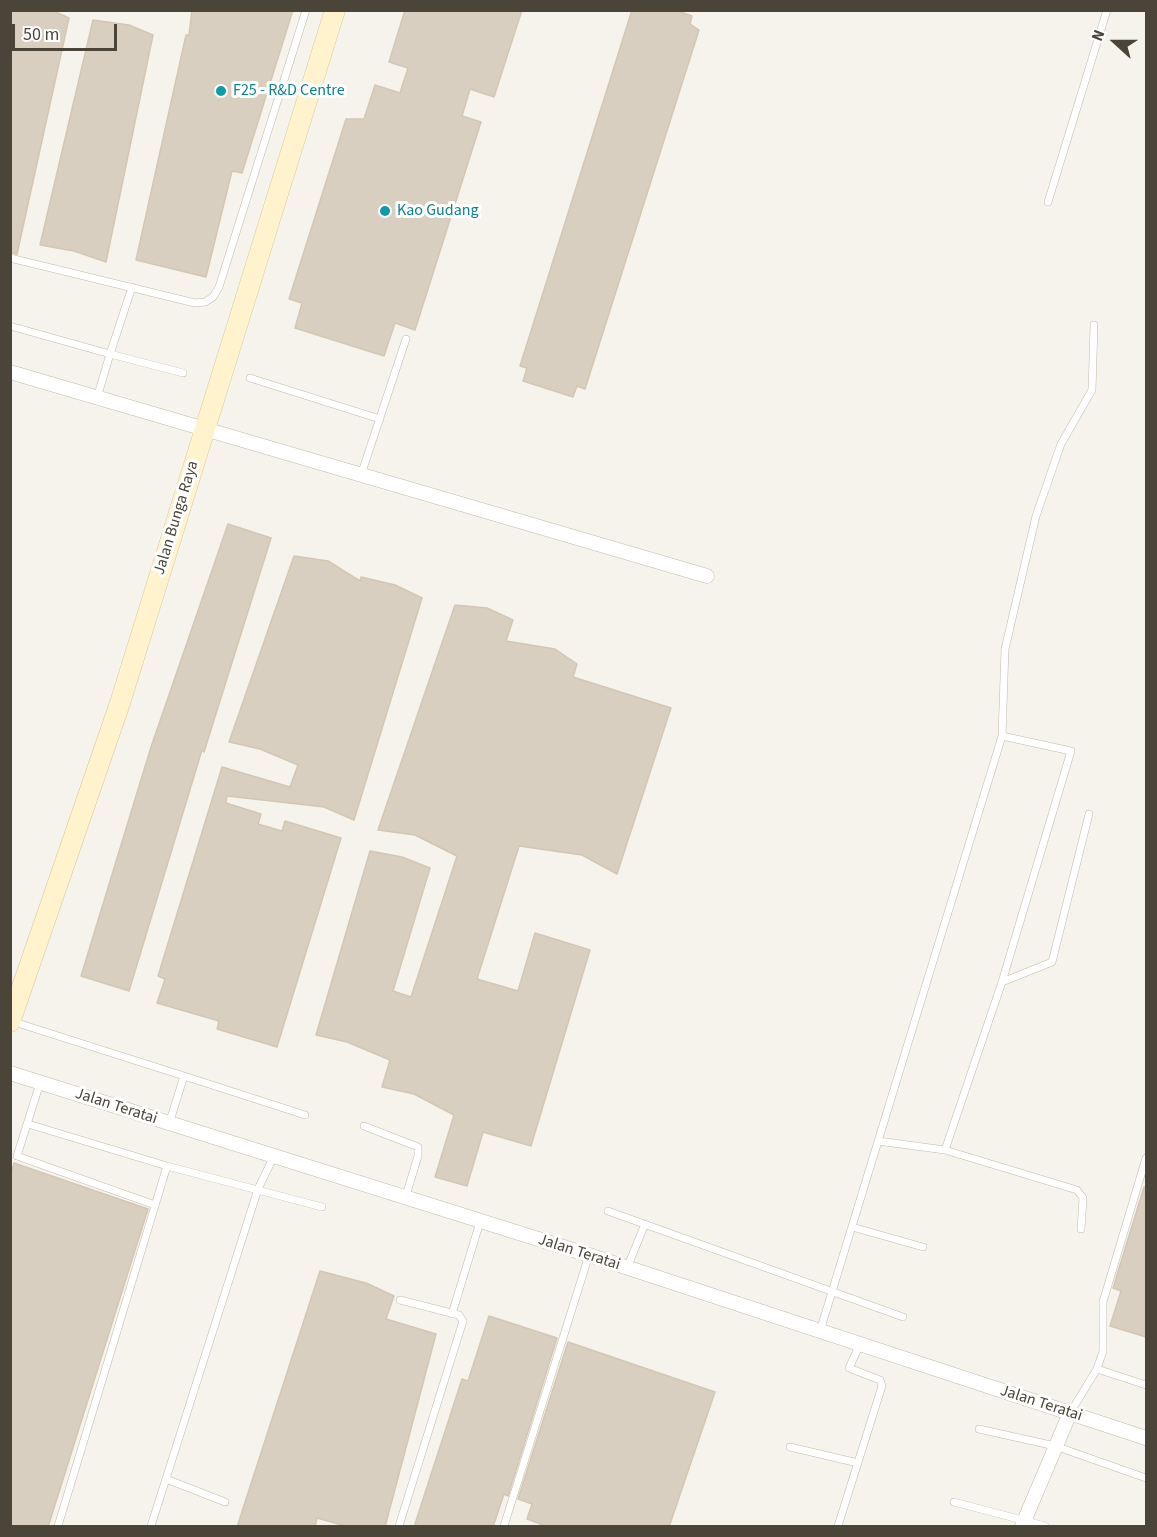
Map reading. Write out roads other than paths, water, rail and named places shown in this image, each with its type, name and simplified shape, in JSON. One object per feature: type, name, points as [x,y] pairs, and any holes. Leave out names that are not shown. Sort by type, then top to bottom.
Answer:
[{"type":"street","name":"Jalan Bunga Raya","points":[[11,1022],[120,703],[335,10]]},
{"type":"street","points":[[10,372],[707,576]]},
{"type":"street","name":"Jalan Teratai","points":[[10,1073],[627,1268],[1146,1438]]},
{"type":"street","points":[[1023,1523],[1070,1413]]},
{"type":"lane","points":[[10,258],[195,303],[205,302],[219,287],[306,10]]},
{"type":"lane","points":[[1048,202],[1107,10]]},
{"type":"lane","points":[[97,398],[132,287]]},
{"type":"lane","points":[[820,1331],[1002,736],[1005,649],[1036,516],[1061,444],[1092,390],[1094,325]]},
{"type":"lane","points":[[10,326],[183,373]]},
{"type":"lane","points":[[361,475],[406,339]]},
{"type":"lane","points":[[250,378],[380,419]]},
{"type":"lane","points":[[945,1150],[1002,982],[1071,751],[1002,736]]},
{"type":"lane","points":[[1002,982],[1052,962],[1089,814]]},
{"type":"lane","points":[[11,1022],[305,1115]]},
{"type":"lane","points":[[169,1124],[184,1076]]},
{"type":"lane","points":[[40,1083],[28,1124],[14,1158],[155,1205]]},
{"type":"lane","points":[[28,1124],[167,1166],[322,1207]]},
{"type":"lane","points":[[364,1126],[418,1147],[418,1156],[405,1199]]},
{"type":"lane","points":[[878,1141],[945,1150],[1077,1190],[1083,1198],[1082,1229]]},
{"type":"lane","points":[[151,1527],[258,1189],[273,1158]]},
{"type":"lane","points":[[1070,1413],[1097,1369],[1103,1351],[1103,1302],[1146,1158]]},
{"type":"lane","points":[[58,1527],[167,1166]]},
{"type":"lane","points":[[608,1212],[903,1317]]},
{"type":"lane","points":[[452,1314],[480,1222]]},
{"type":"lane","points":[[627,1268],[645,1224]]},
{"type":"lane","points":[[852,1227],[923,1247]]},
{"type":"lane","points":[[504,1527],[589,1256]]},
{"type":"lane","points":[[399,1527],[463,1323],[461,1317],[400,1300]]},
{"type":"lane","points":[[838,1527],[882,1386],[880,1380],[849,1368],[860,1344]]},
{"type":"lane","points":[[1097,1369],[1146,1385]]},
{"type":"lane","points":[[979,1429],[1055,1446],[1146,1478]]},
{"type":"lane","points":[[790,1447],[858,1463]]},
{"type":"lane","points":[[166,1479],[225,1502]]},
{"type":"lane","points":[[954,1502],[1023,1523],[1045,1527]]},
{"type":"place","name":"F25 - R&D Centre","points":[[221,91]]},
{"type":"place","name":"Kao Gudang","points":[[385,211]]}]
